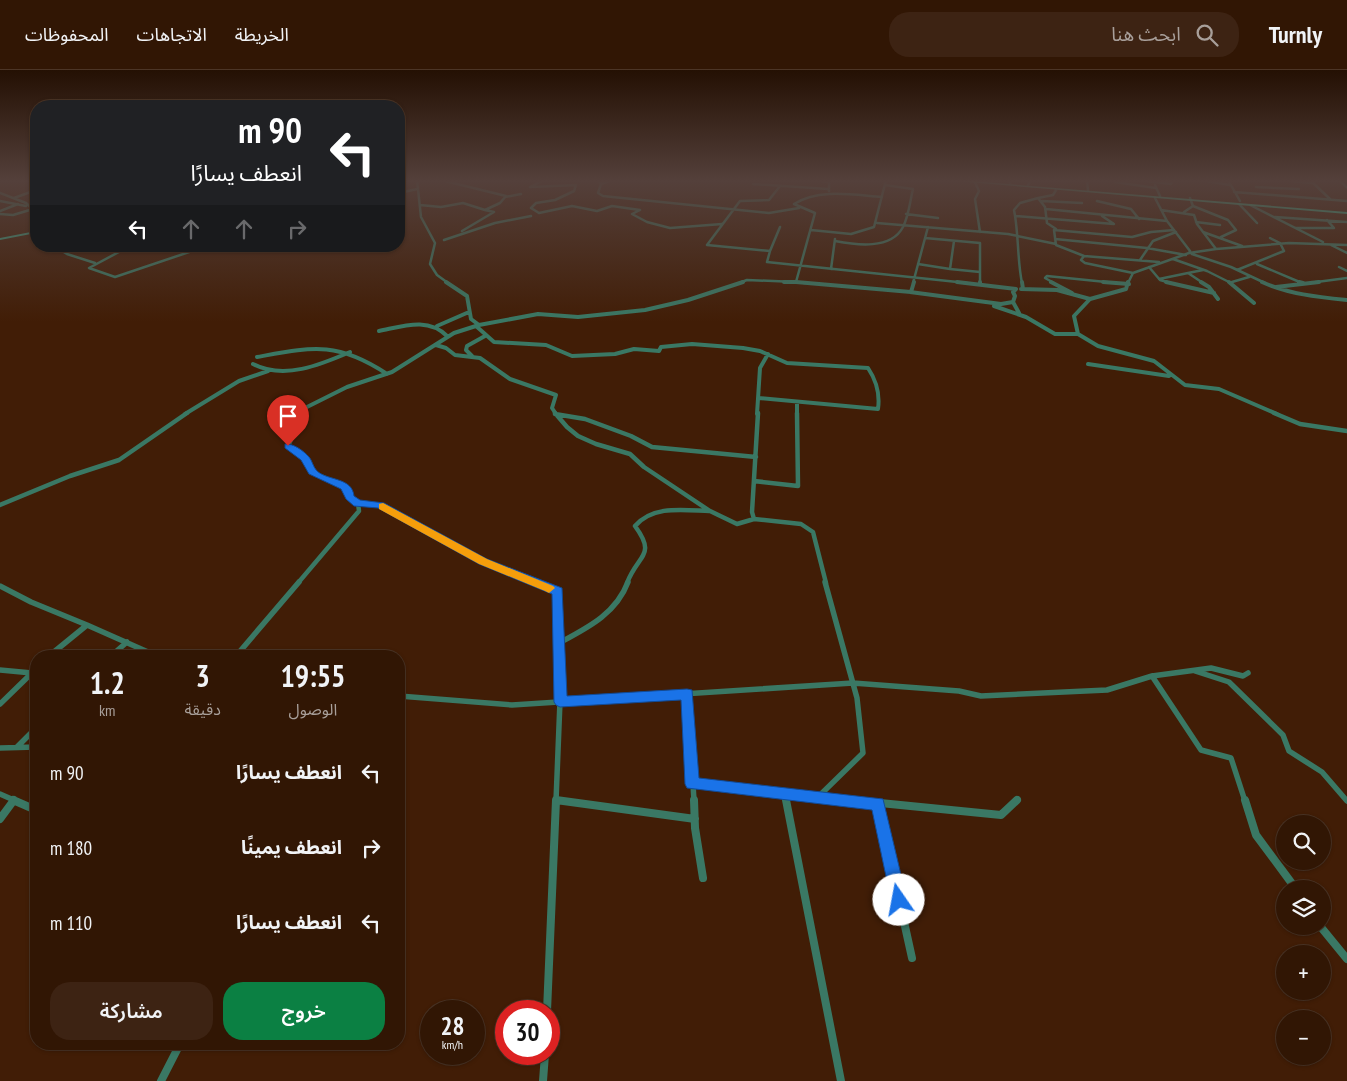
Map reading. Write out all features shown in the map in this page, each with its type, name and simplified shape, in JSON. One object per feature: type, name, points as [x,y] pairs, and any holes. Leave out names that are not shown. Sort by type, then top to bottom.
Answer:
[{"type":"street","points":[[426,227],[435,243],[430,264],[437,275],[467,296],[471,319],[485,336],[502,344],[546,345],[572,356],[583,357],[615,354],[634,349],[652,352],[660,351],[661,347],[692,344],[743,348],[768,354],[787,363],[868,368],[872,373],[880,404],[878,409],[759,398]]},
{"type":"street","points":[[444,240],[467,227]]},
{"type":"street","points":[[435,243],[482,227]]},
{"type":"street","points":[[663,227],[687,227]]},
{"type":"street","points":[[720,227],[706,245],[770,251]]},
{"type":"street","points":[[780,227],[766,262],[914,276],[1016,290],[1072,293]]},
{"type":"street","points":[[796,282],[811,230],[836,234],[858,233],[873,227]]},
{"type":"street","points":[[835,241],[858,245],[876,242],[895,237],[902,227]]},
{"type":"street","points":[[910,292],[928,227]]},
{"type":"street","points":[[930,227],[1018,236],[1056,244],[1066,250],[1084,256],[1162,263]]},
{"type":"street","points":[[979,227],[980,232]]},
{"type":"street","points":[[1016,227],[1018,236],[1019,268],[1023,289]]},
{"type":"street","points":[[1053,227],[1132,237],[1151,232],[1175,231]]},
{"type":"street","points":[[1172,227],[1190,251],[1188,254]]},
{"type":"street","points":[[1200,227],[1216,249]]},
{"type":"street","points":[[1221,237],[1236,230],[1234,227]]},
{"type":"street","points":[[1295,228],[1333,227]]},
{"type":"street","points":[[1295,228],[1347,253]]},
{"type":"street","points":[[1056,229],[1054,230],[1056,244]]},
{"type":"street","points":[[1140,260],[1153,242],[1175,231]]},
{"type":"street","points":[[1203,232],[1245,247]]},
{"type":"street","points":[[0,239],[30,233]]},
{"type":"street","points":[[831,269],[836,234]]},
{"type":"street","points":[[925,238],[980,243],[980,285]]},
{"type":"street","points":[[1237,270],[1257,264],[1284,251],[1280,243],[1270,238]]},
{"type":"street","points":[[1055,239],[1188,254],[1237,270],[1273,288],[1315,297],[1347,300]]},
{"type":"street","points":[[950,269],[954,241]]},
{"type":"street","points":[[1084,256],[1081,260],[1085,263],[1133,273],[1188,254],[1216,249],[1280,243],[1347,245]]},
{"type":"street","points":[[64,252],[95,263]]},
{"type":"street","points":[[118,252],[95,263],[90,270],[107,276],[114,276],[188,252]]},
{"type":"street","points":[[1173,259],[1206,270],[1232,282],[1254,303]]},
{"type":"street","points":[[918,264],[980,272]]},
{"type":"street","points":[[1257,264],[1304,284]]},
{"type":"street","points":[[1149,267],[1158,279],[1214,293]]},
{"type":"street","points":[[1339,268],[1347,271]]},
{"type":"street","points":[[1158,279],[1206,270]]},
{"type":"street","points":[[1078,334],[1074,316],[1090,299],[1126,289],[1129,284],[1130,275],[1133,273]]},
{"type":"street","points":[[1188,273],[1214,293],[1218,299]]},
{"type":"street","points":[[1090,299],[1072,293],[1045,278],[1047,276],[1065,276],[1129,284]]},
{"type":"street","points":[[1232,282],[1250,276]]},
{"type":"street","points":[[1273,288],[1347,278]]},
{"type":"street","points":[[547,1000],[560,702],[558,591],[483,562],[380,505],[358,504],[349,497],[345,486],[312,472],[305,458],[290,449],[288,446],[294,432],[282,420],[300,410],[321,402],[347,387],[386,374],[436,345],[447,336],[477,325],[538,314],[578,317],[645,310],[688,300],[747,280],[796,282],[910,292],[989,304],[1019,313],[1055,334],[1078,334],[1098,346],[1154,361],[1170,376],[1184,385],[1211,387],[1227,392],[1300,424],[1347,431]]},
{"type":"street","points":[[1012,302],[1015,296],[1013,292],[1016,290]]},
{"type":"street","points":[[989,304],[1012,302]]},
{"type":"street","points":[[1012,302],[1020,311],[1019,313]]},
{"type":"street","points":[[379,331],[416,324],[437,326],[469,312]]},
{"type":"street","points":[[454,320],[465,329]]},
{"type":"street","points":[[437,326],[447,336]]},
{"type":"street","points":[[472,356],[466,350],[466,346],[485,336]]},
{"type":"street","points":[[436,345],[446,348],[455,355],[472,356],[490,363],[510,379],[556,395],[552,408],[570,431],[587,440],[639,458],[644,468],[710,511],[737,524],[754,519],[801,524],[813,532],[819,565],[853,683],[863,737],[863,753],[817,798]]},
{"type":"street","points":[[257,357],[305,348],[328,347],[350,352],[370,362],[386,374]]},
{"type":"street","points":[[254,364],[268,371],[284,373],[327,361],[350,352]]},
{"type":"street","points":[[754,519],[752,512],[760,368],[768,354]]},
{"type":"street","points":[[1088,364],[1170,376]]},
{"type":"street","points":[[0,505],[70,476],[119,460],[204,401],[239,381],[268,371]]},
{"type":"street","points":[[754,481],[798,486],[797,402]]},
{"type":"street","points":[[555,414],[585,419],[630,436],[652,447],[756,457]]},
{"type":"street","points":[[241,650],[304,573],[356,517],[359,512],[358,504]]},
{"type":"street","points":[[559,643],[601,620],[625,590],[630,576],[646,549],[646,541],[635,526],[639,518],[654,512],[710,511]]},
{"type":"street","points":[[0,586],[31,602],[87,624],[144,650]]},
{"type":"street","points":[[56,650],[87,624]]},
{"type":"street","points":[[118,650],[127,642]]},
{"type":"street","points":[[405,696],[512,705],[853,683],[959,691],[980,696],[1107,690],[1152,676],[1211,668],[1243,676],[1248,673]]},
{"type":"street","points":[[0,670],[30,671]]},
{"type":"street","points":[[1194,671],[1230,682],[1283,735],[1289,751],[1322,772],[1347,801]]},
{"type":"street","points":[[0,704],[30,675]]},
{"type":"street","points":[[1152,676],[1201,750],[1230,758],[1256,835],[1289,880]]},
{"type":"street","points":[[687,694],[695,819],[703,878]]},
{"type":"street","points":[[17,747],[30,734]]},
{"type":"street","points":[[0,748],[30,748]]},
{"type":"street","points":[[693,784],[784,792],[817,798],[957,809],[1002,815],[1018,799]]},
{"type":"street","points":[[784,792],[841,1081]]},
{"type":"street","points":[[0,794],[30,807]]},
{"type":"street","points":[[0,819],[14,800]]},
{"type":"street","points":[[556,800],[695,819]]},
{"type":"street","points":[[878,804],[912,958]]},
{"type":"street","points":[[1327,935],[1347,959]]},
{"type":"street","points":[[161,1081],[177,1050]]},
{"type":"street","points":[[544,1081],[545,1065]]},
{"type":"slow traffic","points":[[383,506],[483,562],[549,588]]},
{"type":"route","points":[[288,446],[305,458],[312,472],[345,486],[349,497],[358,504],[380,505],[483,562],[533,583],[558,591],[560,702],[687,694],[693,784],[784,792],[817,798],[878,804],[899,900]]}]
